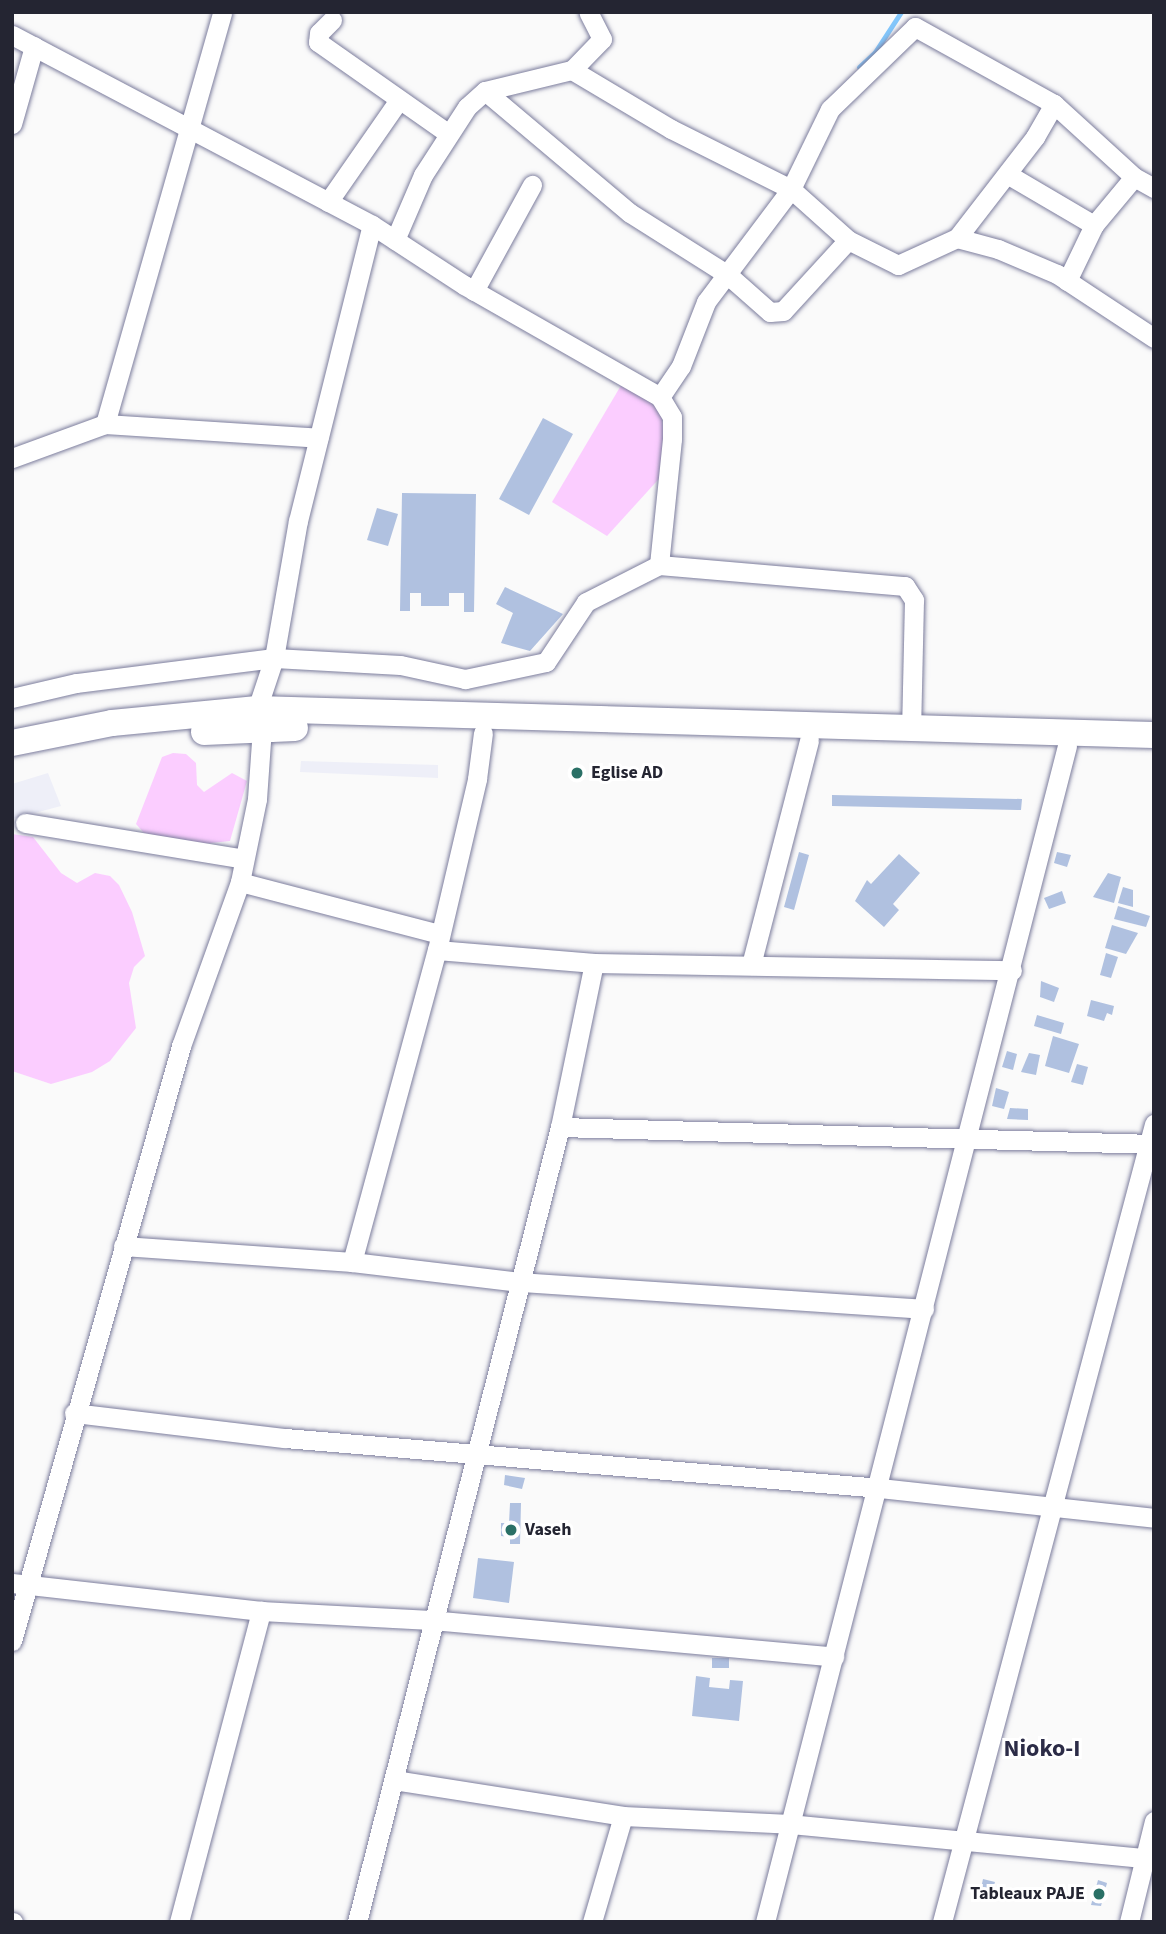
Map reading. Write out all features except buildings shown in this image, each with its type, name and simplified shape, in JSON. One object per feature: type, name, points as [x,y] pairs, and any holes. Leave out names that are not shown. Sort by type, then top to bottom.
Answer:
[{"type":"street","points":[[105,424],[192,130],[222,12]]},
{"type":"street","points":[[395,240],[423,175],[467,107],[485,91],[572,70],[602,38],[589,12]]},
{"type":"street","points":[[331,15],[318,33],[318,42],[449,134]]},
{"type":"street","points":[[660,397],[681,366],[706,302],[791,189],[830,108],[915,27],[1054,104],[1134,177],[1154,188]]},
{"type":"street","points":[[12,35],[372,225],[474,291],[660,397],[672,417],[672,439],[659,565]]},
{"type":"street","points":[[12,124],[34,46]]},
{"type":"street","points":[[572,70],[671,129],[791,189],[848,240],[898,265],[957,238],[1007,174],[1054,104]]},
{"type":"street","points":[[485,91],[630,214],[728,275],[777,314],[848,240]]},
{"type":"street","points":[[328,202],[399,100]]},
{"type":"street","points":[[1007,174],[1094,225]]},
{"type":"street","points":[[1067,281],[1094,225],[1134,177]]},
{"type":"street","points":[[474,291],[532,185]]},
{"type":"street","points":[[12,1641],[20,1583],[74,1413],[181,1046],[240,881],[257,799],[259,718],[274,658],[298,521],[372,225]]},
{"type":"street","points":[[957,238],[998,249],[1067,281],[1154,338]]},
{"type":"street","points":[[12,457],[105,424],[319,438]]},
{"type":"street","points":[[12,698],[76,683],[274,658],[400,665],[465,679],[545,662],[586,602],[659,565],[905,586],[914,600],[911,728]]},
{"type":"street","points":[[12,743],[112,723],[259,718],[911,728],[1154,735]]},
{"type":"street","points":[[12,760],[84,743],[259,718],[483,733],[1154,748]]},
{"type":"street","points":[[352,1262],[438,942],[477,779],[483,733]]},
{"type":"street","points":[[751,965],[809,740]]},
{"type":"street","points":[[765,1922],[880,1488],[1067,746]]},
{"type":"street","points":[[25,823],[244,859]]},
{"type":"street","points":[[240,881],[438,942],[594,963],[1012,970]]},
{"type":"street","points":[[357,1922],[394,1780],[431,1620],[560,1127],[594,963]]},
{"type":"street","points":[[942,1922],[1049,1509],[1151,1144],[1154,1124]]},
{"type":"street","points":[[560,1127],[1151,1144]]},
{"type":"street","points":[[123,1246],[352,1262],[520,1282],[924,1309]]},
{"type":"street","points":[[74,1413],[285,1438],[880,1488],[1049,1509],[1154,1518]]},
{"type":"street","points":[[20,1583],[261,1611],[431,1620],[834,1657]]},
{"type":"street","points":[[179,1922],[261,1611]]},
{"type":"street","points":[[394,1780],[623,1816],[790,1824],[1149,1858]]},
{"type":"street","points":[[592,1922],[623,1816]]},
{"type":"street","points":[[1129,1922],[1149,1858],[1154,1821]]},
{"type":"shaded area","points":[[626,377],[660,397],[667,470],[607,536],[552,502]]},
{"type":"shaded area","points":[[173,753],[186,754],[196,763],[197,785],[204,792],[232,773],[247,781],[230,841],[192,845],[144,833],[136,824],[162,757]]},
{"type":"shaded area","points":[[301,761],[438,765],[438,778],[300,772]]},
{"type":"shaded area","points":[[48,773],[61,806],[12,819],[12,784]]},
{"type":"shaded area","points":[[12,834],[33,837],[61,873],[77,883],[95,873],[110,876],[119,885],[132,912],[145,956],[134,967],[129,983],[136,1028],[110,1061],[92,1072],[51,1084],[12,1071]]},
{"type":"waterway","points":[[859,67],[875,52],[901,12]]},
{"type":"place","name":"Eglise AD","points":[[577,773]]},
{"type":"place","name":"Vaseh","points":[[511,1530]]},
{"type":"place","name":"Tableaux PAJE","points":[[1099,1894]]},
{"type":"district","name":"Nioko-I","points":[[1042,1749]]}]
